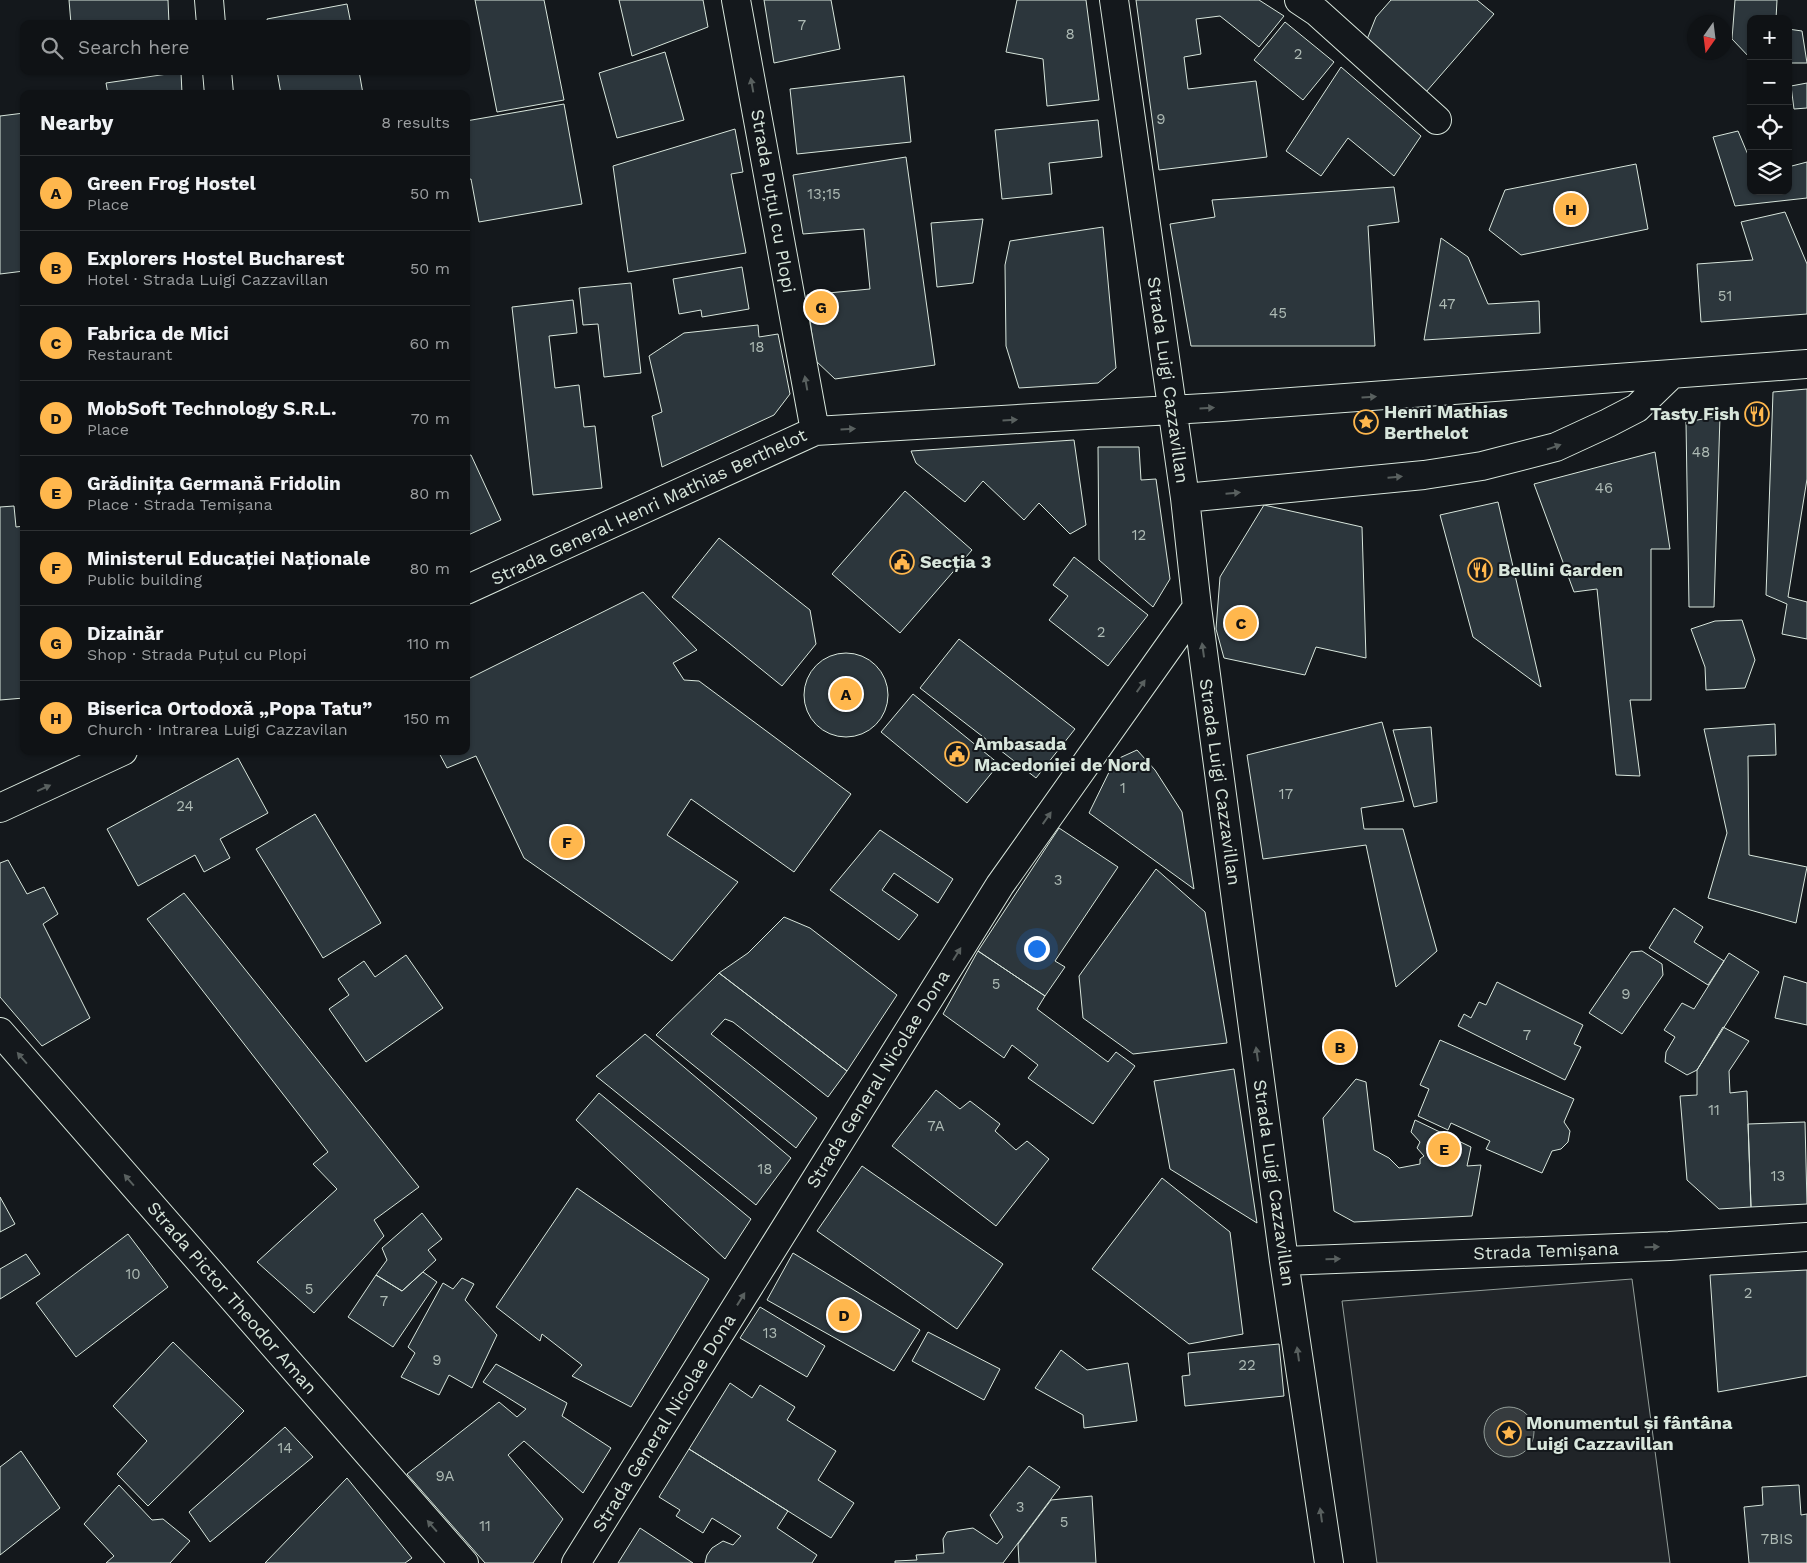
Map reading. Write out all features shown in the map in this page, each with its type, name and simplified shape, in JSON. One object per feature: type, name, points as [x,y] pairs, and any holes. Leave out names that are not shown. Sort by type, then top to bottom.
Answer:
[{"type":"street","points":[[209,0],[212,20]]},
{"type":"street","name":"Strada Puțul cu Plopi","points":[[736,0],[815,431]]},
{"type":"street","name":"Strada Luigi Cazzavillan","points":[[1114,0],[1173,410],[1197,607],[1284,1261],[1328,1563]]},
{"type":"street","points":[[1299,0],[1317,12],[1437,120]]},
{"type":"street","points":[[217,75],[218,90]]},
{"type":"street","name":"Strada General Henri Mathias Berthelot","points":[[470,588],[815,431],[1173,410],[1807,364]]},
{"type":"street","points":[[1185,498],[1424,475],[1482,466],[1556,447],[1608,423],[1637,408],[1671,375]]},
{"type":"street","name":"Strada General Nicolae Dona","points":[[576,1563],[1000,885],[1197,607]]},
{"type":"street","points":[[0,808],[114,755]]},
{"type":"street","name":"Strada Pictor Theodor Aman","points":[[0,1032],[464,1563]]},
{"type":"street","name":"Strada Temișana","points":[[1284,1261],[1669,1246],[1807,1237]]},
{"type":"shaded area","points":[[1632,1279],[1670,1563],[1377,1563],[1342,1301]]},
{"type":"shaded area","points":[[1504,1407],[1514,1407],[1527,1414],[1534,1427],[1534,1437],[1527,1450],[1514,1457],[1504,1457],[1495,1453],[1488,1446],[1484,1437],[1484,1427],[1488,1418],[1495,1411]]},
{"type":"building","points":[[69,0],[168,0],[169,20],[71,20]]},
{"type":"building","points":[[475,0],[544,0],[564,100],[497,112]]},
{"type":"building","points":[[619,0],[703,0],[708,27],[632,56]]},
{"type":"building","points":[[764,0],[831,0],[840,49],[774,63]]},
{"type":"building","points":[[1017,0],[1086,0],[1099,100],[1047,106],[1043,59],[1006,52]]},
{"type":"building","points":[[1136,0],[1259,0],[1284,16],[1259,47],[1220,16],[1196,19],[1201,54],[1184,57],[1188,89],[1256,81],[1267,157],[1159,170]]},
{"type":"building","points":[[1391,0],[1477,0],[1494,14],[1426,92],[1366,42],[1376,17]]},
{"type":"building","points":[[1735,0],[1777,0],[1776,15],[1747,15],[1747,55],[1732,39]]},
{"type":"building","points":[[347,4],[350,20],[267,20]]},
{"type":"building","points":[[1285,22],[1334,62],[1303,100],[1254,60]]},
{"type":"building","points":[[1792,30],[1802,31],[1807,63],[1792,63]]},
{"type":"building","points":[[665,52],[684,120],[617,138],[599,73]]},
{"type":"building","points":[[1341,67],[1421,136],[1394,176],[1348,138],[1321,176],[1286,151]]},
{"type":"building","points":[[161,75],[181,75],[182,90],[107,90],[106,83]]},
{"type":"building","points":[[278,75],[360,75],[362,90],[280,90]]},
{"type":"building","points":[[904,76],[911,142],[797,154],[790,89]]},
{"type":"building","points":[[1807,83],[1807,108],[1794,109],[1792,86]]},
{"type":"building","points":[[564,104],[582,204],[479,222],[470,179],[470,120]]},
{"type":"building","points":[[20,114],[20,272],[0,274],[0,116]]},
{"type":"building","points":[[1098,120],[1102,157],[1049,163],[1052,194],[1002,199],[995,130]]},
{"type":"building","points":[[735,129],[743,172],[731,174],[746,253],[628,272],[613,166]]},
{"type":"building","points":[[1738,131],[1747,152],[1747,195],[1792,195],[1792,166],[1807,162],[1807,198],[1735,206],[1713,137]]},
{"type":"building","points":[[906,157],[935,365],[835,379],[815,360],[807,295],[870,289],[864,229],[803,234],[793,175]]},
{"type":"building","points":[[1636,164],[1648,229],[1521,255],[1489,230],[1505,190]]},
{"type":"building","points":[[1394,187],[1399,222],[1368,226],[1375,346],[1191,346],[1170,224],[1215,217],[1212,200]]},
{"type":"building","points":[[1785,212],[1807,264],[1807,314],[1701,322],[1697,264],[1753,260],[1741,222]]},
{"type":"building","points":[[983,219],[973,283],[937,287],[931,223]]},
{"type":"building","points":[[1103,227],[1116,368],[1098,383],[1019,388],[1006,346],[1005,265],[1010,241]]},
{"type":"building","points":[[1441,238],[1468,257],[1488,304],[1539,301],[1540,333],[1424,340]]},
{"type":"building","points":[[742,267],[749,309],[702,317],[701,310],[679,314],[673,279]]},
{"type":"building","points":[[631,283],[641,373],[604,377],[598,324],[583,325],[579,288]]},
{"type":"building","points":[[573,300],[577,333],[549,336],[555,388],[579,385],[584,427],[595,426],[602,488],[533,495],[512,307]]},
{"type":"building","points":[[758,325],[759,337],[778,334],[790,394],[774,415],[662,467],[652,416],[662,412],[649,356],[684,333]]},
{"type":"building","points":[[1807,389],[1807,479],[1788,597],[1807,602],[1807,639],[1782,634],[1787,604],[1766,595],[1773,392]]},
{"type":"building","points":[[1720,416],[1714,607],[1689,607],[1686,422]]},
{"type":"building","points":[[1074,440],[1086,525],[1070,534],[1039,503],[1024,520],[983,481],[965,502],[916,463],[911,451]]},
{"type":"building","points":[[1098,447],[1139,447],[1141,480],[1156,479],[1170,579],[1153,607],[1099,560]]},
{"type":"building","points":[[1655,452],[1670,549],[1651,549],[1651,700],[1630,700],[1640,776],[1616,775],[1597,589],[1574,592],[1534,484]]},
{"type":"building","points":[[470,455],[501,520],[470,534]]},
{"type":"building","name":"Secția 3","points":[[905,491],[972,550],[900,633],[832,574]]},
{"type":"building","points":[[1498,502],[1541,687],[1473,637],[1440,515]]},
{"type":"building","points":[[1264,505],[1362,527],[1366,658],[1316,647],[1305,675],[1224,658],[1216,629],[1220,577]]},
{"type":"building","points":[[14,506],[16,527],[20,526],[20,698],[0,700],[0,507]]},
{"type":"building","points":[[719,538],[810,610],[816,644],[782,686],[672,597]]},
{"type":"building","points":[[1074,557],[1148,615],[1108,666],[1049,620],[1068,596],[1053,585]]},
{"type":"building","points":[[643,592],[697,650],[673,663],[684,680],[699,681],[851,794],[794,872],[691,799],[667,835],[738,882],[672,961],[524,858],[476,756],[447,768],[440,755],[470,755],[470,678]]},
{"type":"building","points":[[1742,620],[1755,660],[1745,688],[1706,690],[1705,667],[1691,629],[1715,621]]},
{"type":"building","points":[[959,639],[1075,729],[1036,778],[920,688]]},
{"type":"building","points":[[846,653],[862,656],[876,665],[885,679],[888,695],[885,711],[876,725],[862,734],[846,737],[830,734],[816,725],[807,711],[804,695],[807,679],[816,665],[830,656]]},
{"type":"building","points":[[913,694],[999,764],[967,803],[881,732]]},
{"type":"building","points":[[1382,722],[1404,801],[1361,808],[1364,829],[1403,829],[1437,951],[1396,987],[1366,845],[1263,859],[1247,755]]},
{"type":"building","points":[[1775,724],[1776,755],[1748,756],[1749,855],[1807,867],[1796,923],[1708,898],[1727,833],[1704,729]]},
{"type":"building","points":[[1431,727],[1437,802],[1414,807],[1393,730]]},
{"type":"building","points":[[1137,750],[1155,770],[1182,812],[1194,889],[1089,813],[1115,760]]},
{"type":"building","points":[[238,758],[268,813],[220,839],[230,858],[204,872],[195,855],[138,886],[107,829]]},
{"type":"building","points":[[315,814],[381,923],[323,958],[256,849]]},
{"type":"building","points":[[1059,828],[1118,867],[1055,961],[1065,967],[1045,996],[978,951]]},
{"type":"building","points":[[880,830],[953,879],[938,903],[894,873],[882,890],[918,915],[899,940],[830,890]]},
{"type":"building","points":[[8,860],[27,894],[44,887],[58,914],[43,924],[90,1018],[42,1046],[0,997],[0,863]]},
{"type":"building","points":[[1156,869],[1205,912],[1227,1043],[1133,1054],[1083,1018],[1079,976]]},
{"type":"building","points":[[184,893],[419,1187],[374,1220],[384,1236],[314,1313],[257,1262],[337,1189],[313,1164],[328,1152],[147,919]]},
{"type":"building","points":[[1674,908],[1703,927],[1694,942],[1724,961],[1708,985],[1649,948]]},
{"type":"building","points":[[784,917],[810,928],[897,995],[847,1071],[719,973],[748,953]]},
{"type":"building","points":[[978,951],[1045,996],[1037,1009],[1108,1062],[1116,1052],[1135,1066],[1093,1124],[1028,1078],[1038,1065],[1012,1045],[1004,1058],[943,1014]]},
{"type":"building","points":[[1642,951],[1662,964],[1663,975],[1622,1034],[1589,1013],[1631,952]]},
{"type":"building","points":[[1729,953],[1759,972],[1697,1070],[1687,1075],[1665,1062],[1666,1052],[1675,1037],[1664,1030],[1682,1003],[1694,1009]]},
{"type":"building","points":[[406,955],[443,1008],[366,1062],[329,1009],[349,995],[338,979],[364,961],[375,977]]},
{"type":"building","points":[[719,973],[847,1071],[828,1097],[733,1022],[725,1019],[711,1034],[817,1118],[796,1148],[656,1035]]},
{"type":"building","points":[[1784,976],[1807,983],[1807,1025],[1775,1018]]},
{"type":"building","points":[[1497,982],[1583,1025],[1574,1044],[1581,1047],[1565,1080],[1458,1026],[1464,1014],[1471,1018],[1479,1002],[1486,1005]]},
{"type":"building","points":[[1723,1027],[1749,1041],[1729,1071],[1730,1093],[1747,1091],[1751,1207],[1719,1209],[1687,1180],[1680,1096],[1697,1095],[1697,1070]]},
{"type":"building","points":[[645,1034],[791,1158],[756,1205],[596,1076]]},
{"type":"building","points":[[1440,1040],[1574,1099],[1564,1122],[1570,1131],[1568,1142],[1561,1149],[1552,1151],[1542,1173],[1486,1149],[1490,1141],[1451,1123],[1448,1130],[1418,1116],[1429,1089],[1420,1085]]},
{"type":"building","points":[[1234,1069],[1257,1223],[1170,1169],[1154,1081]]},
{"type":"building","points":[[1356,1079],[1366,1082],[1374,1150],[1389,1158],[1399,1168],[1420,1164],[1420,1159],[1424,1156],[1417,1148],[1420,1142],[1411,1132],[1415,1120],[1471,1147],[1467,1166],[1481,1165],[1472,1216],[1354,1222],[1334,1211],[1323,1118]]},
{"type":"building","points":[[936,1090],[960,1109],[970,1101],[1000,1124],[995,1131],[1016,1150],[1027,1141],[1049,1159],[996,1226],[892,1146]]},
{"type":"building","points":[[599,1093],[751,1219],[725,1259],[576,1120]]},
{"type":"building","points":[[1805,1122],[1807,1204],[1751,1207],[1748,1124]]},
{"type":"building","points":[[862,1166],[1003,1264],[957,1329],[817,1231]]},
{"type":"building","points":[[1162,1178],[1230,1232],[1243,1334],[1189,1344],[1092,1269]]},
{"type":"building","points":[[577,1188],[709,1279],[631,1407],[572,1376],[582,1365],[542,1334],[540,1341],[496,1307]]},
{"type":"building","points":[[0,1197],[15,1224],[0,1232]]},
{"type":"building","points":[[422,1213],[442,1239],[428,1250],[436,1260],[402,1291],[376,1275],[387,1260],[382,1248]]},
{"type":"building","points":[[128,1234],[168,1287],[76,1357],[36,1303]]},
{"type":"building","points":[[793,1253],[920,1330],[894,1371],[767,1300]]},
{"type":"building","points":[[26,1254],[40,1274],[0,1299],[0,1269]]},
{"type":"building","points":[[1807,1270],[1807,1376],[1718,1392],[1710,1275]]},
{"type":"building","points":[[423,1272],[437,1282],[393,1347],[348,1317],[376,1275],[402,1291]]},
{"type":"building","points":[[462,1278],[474,1284],[465,1300],[497,1335],[472,1388],[449,1375],[439,1395],[401,1377],[415,1353],[408,1347],[443,1283],[453,1289]]},
{"type":"building","points":[[760,1307],[825,1346],[807,1377],[740,1338]]},
{"type":"building","points":[[928,1332],[1000,1369],[984,1400],[912,1361]]},
{"type":"building","points":[[173,1342],[244,1411],[148,1506],[117,1474],[147,1441],[113,1406]]},
{"type":"building","points":[[1279,1344],[1284,1396],[1185,1406],[1182,1376],[1190,1375],[1188,1353]]},
{"type":"building","points":[[1061,1350],[1087,1370],[1128,1363],[1137,1421],[1084,1428],[1083,1415],[1035,1388]]},
{"type":"building","points":[[496,1364],[567,1403],[562,1416],[611,1448],[583,1493],[524,1441],[508,1455],[563,1519],[533,1563],[485,1563],[407,1474],[499,1402],[517,1417],[526,1409],[483,1382]]},
{"type":"building","points":[[730,1383],[752,1398],[760,1385],[795,1407],[787,1420],[836,1451],[818,1480],[854,1503],[831,1538],[689,1449]]},
{"type":"building","points":[[285,1427],[313,1457],[210,1542],[189,1512]]},
{"type":"building","points":[[689,1449],[788,1511],[777,1528],[817,1555],[812,1563],[705,1563],[707,1555],[712,1548],[723,1541],[733,1545],[741,1536],[712,1518],[703,1533],[676,1516],[680,1510],[659,1497]]},
{"type":"building","points":[[21,1451],[60,1508],[0,1555],[0,1467]]},
{"type":"building","points":[[1029,1466],[1060,1487],[1003,1563],[895,1563],[895,1561],[917,1560],[916,1555],[944,1553],[943,1539],[947,1532],[973,1528],[997,1544],[1003,1537],[990,1515]]},
{"type":"building","points":[[347,1478],[412,1558],[405,1563],[265,1563]]},
{"type":"building","points":[[119,1485],[152,1520],[163,1519],[190,1541],[170,1563],[106,1563],[114,1556],[84,1524]]},
{"type":"building","points":[[1799,1485],[1801,1515],[1807,1514],[1807,1563],[1749,1563],[1744,1507],[1763,1505],[1762,1487]]},
{"type":"building","points":[[1092,1496],[1096,1563],[1019,1563],[1018,1544],[1051,1500]]},
{"type":"building","points":[[640,1528],[693,1563],[618,1563]]},
{"type":"place","name":"Biserica Ortodoxă „Popa Tatu”","points":[[1571,209]]},
{"type":"place","name":"Dizainăr","points":[[821,307]]},
{"type":"place","name":"Tasty Fish","points":[[1757,414]]},
{"type":"place","name":"Henri Mathias Berthelot","points":[[1366,422]]},
{"type":"place","name":"Secția 3","points":[[902,562]]},
{"type":"place","name":"Bellini Garden","points":[[1480,570]]},
{"type":"place","name":"Fabrica de Mici","points":[[1241,623]]},
{"type":"place","name":"Green Frog Hostel","points":[[846,694]]},
{"type":"place","name":"Ambasada Macedoniei de Nord","points":[[957,754]]},
{"type":"place","name":"Ministerul Educației Naționale","points":[[567,842]]},
{"type":"place","name":"Explorers Hostel Bucharest","points":[[1340,1047]]},
{"type":"place","name":"Grădinița Germană Fridolin","points":[[1444,1149]]},
{"type":"place","name":"MobSoft Technology S.R.L.","points":[[844,1315]]},
{"type":"place","name":"Monumentul și fântâna Luigi Cazzavillan","points":[[1509,1433]]}]
